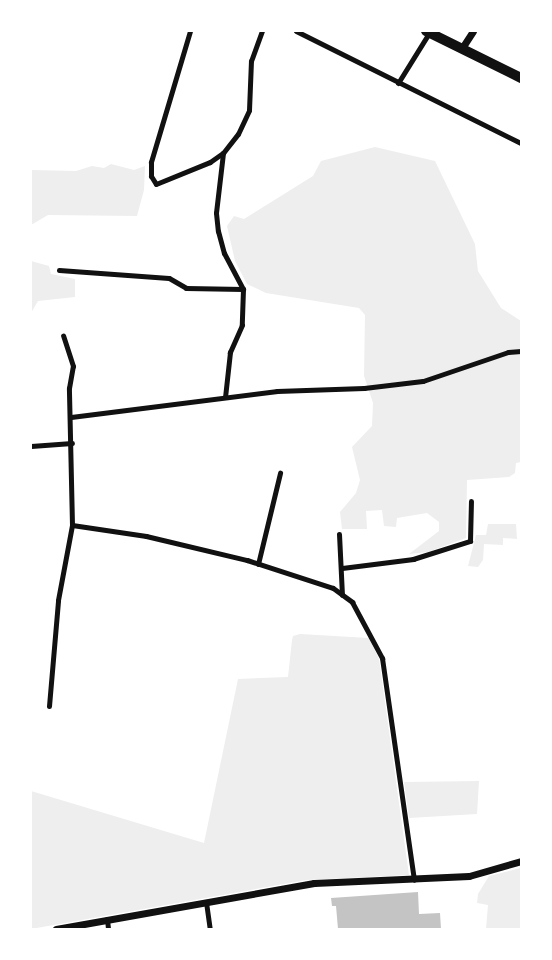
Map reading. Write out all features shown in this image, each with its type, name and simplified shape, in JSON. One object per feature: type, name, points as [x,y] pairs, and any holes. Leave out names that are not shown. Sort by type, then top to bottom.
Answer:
[{"type":"highway","points":[[427,32],[521,78]]},
{"type":"street","points":[[190,31],[152,162],[151,176],[156,184],[210,162],[223,153],[247,119],[252,53],[262,31]]},
{"type":"street","points":[[296,31],[521,144]]},
{"type":"street","points":[[462,48],[473,31]]},
{"type":"street","points":[[398,83],[427,32]]},
{"type":"street","points":[[223,153],[216,213],[218,231],[224,254],[243,289],[242,325],[230,352],[225,397]]},
{"type":"street","points":[[59,270],[169,278],[186,288],[243,289]]},
{"type":"street","points":[[49,706],[58,600],[72,525],[72,443],[69,388],[73,366],[63,336]]},
{"type":"street","points":[[71,417],[296,389],[364,388],[423,381],[508,352],[521,351]]},
{"type":"street","points":[[31,446],[72,443]]},
{"type":"street","points":[[258,564],[280,473]]},
{"type":"street","points":[[342,568],[413,559],[470,541],[471,501]]},
{"type":"street","points":[[72,525],[146,536],[258,564],[333,588],[352,602],[382,658],[414,880]]},
{"type":"street","points":[[339,534],[342,595]]},
{"type":"street","points":[[60,928],[314,883],[414,880],[469,876],[521,861]]},
{"type":"street","points":[[206,902],[210,929]]},
{"type":"street","points":[[107,919],[108,929]]},
{"type":"shaded area","points":[[375,147],[435,161],[475,244],[478,271],[501,308],[521,321],[521,462],[516,463],[515,473],[509,477],[467,480],[466,538],[428,552],[409,554],[439,531],[439,522],[427,513],[397,518],[396,527],[384,526],[382,510],[366,511],[367,529],[342,529],[340,512],[356,493],[360,480],[352,447],[372,426],[373,403],[364,376],[365,315],[359,308],[266,293],[247,284],[235,261],[227,226],[234,216],[244,219],[313,176],[321,161]]},
{"type":"shaded area","points":[[111,164],[134,170],[145,166],[144,190],[137,216],[48,215],[31,225],[31,170],[76,171],[92,166],[104,168]]},
{"type":"shaded area","points":[[31,261],[49,266],[51,274],[75,279],[75,297],[38,301],[31,313]]},
{"type":"shaded area","points":[[488,524],[516,524],[517,539],[503,538],[503,545],[484,544],[483,560],[478,567],[468,566],[476,535],[486,535]]},
{"type":"shaded area","points":[[300,634],[369,638],[379,659],[409,875],[306,880],[31,929],[31,791],[204,843],[238,679],[288,677],[293,636]]},
{"type":"shaded area","points":[[479,781],[477,814],[409,818],[404,782]]},
{"type":"shaded area","points":[[521,868],[521,929],[486,929],[488,905],[477,903],[478,894],[489,876]]},
{"type":"building","points":[[418,892],[419,914],[440,913],[441,929],[338,929],[336,906],[332,906],[331,898]]}]
